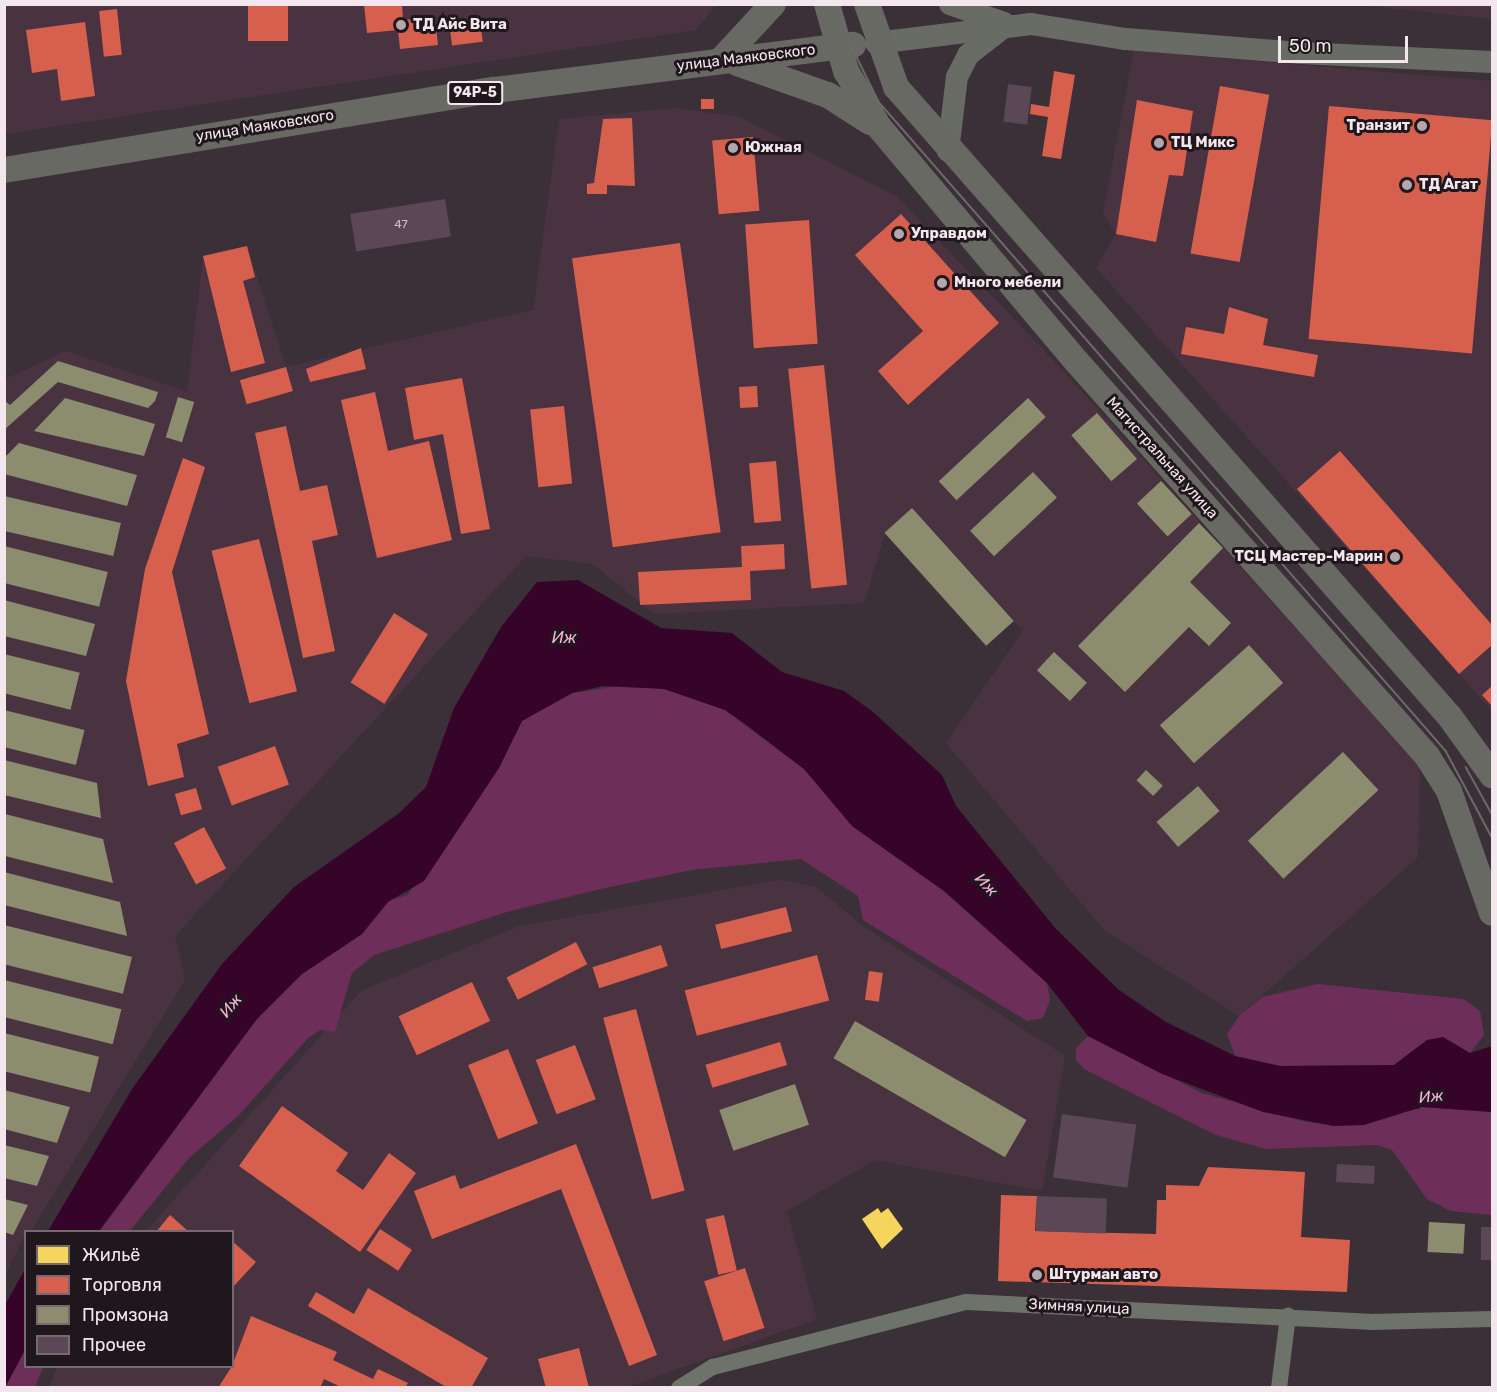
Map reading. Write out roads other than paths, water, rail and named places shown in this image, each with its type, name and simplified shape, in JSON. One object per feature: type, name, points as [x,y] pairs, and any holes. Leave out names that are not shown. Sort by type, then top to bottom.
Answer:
[{"type":"main road","points":[[773,4],[722,59],[807,86],[879,127]]},
{"type":"main road","name":"Магистральная улица","points":[[828,4],[838,47],[857,94],[879,127],[1077,363],[1427,756],[1453,800],[1492,913]]},
{"type":"main road","points":[[867,4],[876,43],[896,87],[948,151],[1450,717],[1492,775]]},
{"type":"main road","points":[[950,4],[1008,24]]},
{"type":"main road","points":[[948,151],[957,77],[968,55],[1008,24]]},
{"type":"main road","name":"улица Маяковского","points":[[4,170],[473,93],[722,59],[876,43],[1008,24],[1301,53],[1492,62]]},
{"type":"street","name":"Зимняя улица","points":[[679,1388],[713,1367],[966,1302],[1288,1316],[1370,1322],[1492,1319]]},
{"type":"street","points":[[1279,1388],[1288,1316]]},
{"type":"water","name":"Иж","points":[[578,580],[661,628],[732,633],[782,672],[844,691],[872,711],[942,775],[956,806],[1056,929],[1119,990],[1166,1022],[1235,1056],[1280,1066],[1394,1065],[1427,1040],[1443,1037],[1470,1053],[1492,1046],[1492,1112],[1422,1107],[1364,1125],[1334,1126],[1263,1112],[1162,1074],[1088,1036],[1047,983],[944,891],[852,826],[804,769],[725,710],[664,689],[603,686],[572,693],[522,721],[499,768],[424,881],[388,902],[362,934],[302,974],[257,1019],[100,1230],[49,1230],[132,1089],[222,964],[294,887],[398,814],[426,787],[454,708],[501,627],[537,582]]},
{"type":"water","points":[[24,1271],[24,1352],[5,1387],[5,1305]]},
{"type":"tram line","points":[[839,4],[850,43],[879,102],[1446,751],[1492,837]]},
{"type":"tram line","points":[[1466,767],[1492,814]]},
{"type":"place","name":"ТД Айс Вита","points":[[401,25]]},
{"type":"place","name":"Транзит","points":[[1422,126]]},
{"type":"place","name":"ТЦ Микс","points":[[1159,143]]},
{"type":"place","name":"Южная","points":[[733,148]]},
{"type":"place","name":"ТД Агат","points":[[1407,185]]},
{"type":"place","name":"Управдом","points":[[899,234]]},
{"type":"place","name":"Много мебели","points":[[942,283]]},
{"type":"place","name":"ТСЦ Мастер-Марин","points":[[1395,557]]},
{"type":"place","name":"Штурман авто","points":[[1037,1275]]}]
